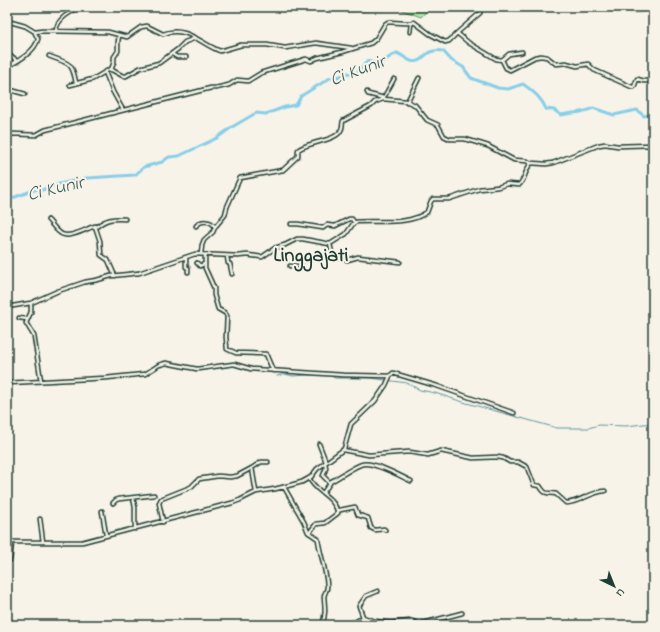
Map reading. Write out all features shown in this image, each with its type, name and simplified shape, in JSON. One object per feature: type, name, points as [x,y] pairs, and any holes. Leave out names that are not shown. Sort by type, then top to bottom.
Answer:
[{"type":"street","points":[[56,31],[56,28],[63,17],[80,7]]},
{"type":"street","points":[[7,137],[13,134],[38,135],[45,130],[216,88],[230,84],[237,80],[248,81],[260,74],[305,59],[311,61],[374,41],[387,23],[416,23],[430,34],[445,42],[449,41],[480,13],[481,7]]},
{"type":"street","points":[[7,21],[25,26],[35,32],[38,38],[37,44],[31,51],[7,67]]},
{"type":"street","points":[[410,32],[412,23]]},
{"type":"street","points":[[35,32],[108,32],[126,37],[141,27],[147,26],[163,34],[180,32],[192,36],[220,51],[241,45],[267,45],[285,48],[316,43],[352,48]]},
{"type":"street","points":[[457,33],[469,43],[496,59],[502,60]]},
{"type":"street","points":[[112,70],[114,57],[118,51],[120,35]]},
{"type":"street","points":[[190,40],[192,36]]},
{"type":"street","points":[[70,85],[93,79],[112,70],[126,76],[142,67],[158,63],[172,54],[185,42],[197,38]]},
{"type":"street","points":[[502,60],[509,54],[522,52]]},
{"type":"street","points":[[7,54],[16,61]]},
{"type":"street","points":[[172,54],[177,57],[186,56]]},
{"type":"street","points":[[49,56],[70,65],[74,70],[76,83]]},
{"type":"street","points":[[502,60],[506,68],[510,70],[534,57],[541,56],[547,57],[556,64],[577,66],[588,64],[594,70],[632,87],[634,87],[637,79],[653,81]]},
{"type":"street","points":[[105,72],[113,92],[123,110]]},
{"type":"street","points":[[407,102],[419,78]]},
{"type":"street","points":[[201,254],[203,242],[214,231],[215,227],[225,215],[240,178],[283,170],[298,156],[299,148],[336,136],[341,131],[343,121],[383,98],[394,79]]},
{"type":"street","points":[[7,89],[25,94]]},
{"type":"street","points":[[367,92],[370,95],[407,102],[415,106],[427,120],[438,125],[444,136],[450,140],[464,139],[488,146],[514,160],[546,164],[553,163],[599,145],[605,144],[618,146],[653,144]]},
{"type":"street","points":[[292,224],[323,228],[327,226],[335,226],[352,219],[354,222],[390,222],[413,218],[428,212],[433,199],[449,199],[479,189],[501,187],[507,184],[519,185],[524,179],[531,163]]},
{"type":"street","points":[[48,220],[59,233],[63,235],[78,233],[94,226],[96,227],[102,222],[111,218],[125,219]]},
{"type":"street","points":[[196,226],[201,222],[208,222],[213,224],[215,227]]},
{"type":"street","points":[[7,307],[31,304],[58,291],[85,282],[139,273],[186,257],[201,254],[227,256],[247,255],[262,257],[275,248],[286,246],[300,239],[330,244],[346,234],[354,222]]},
{"type":"street","points":[[96,227],[101,255],[108,260],[115,276]]},
{"type":"street","points":[[330,244],[333,258]]},
{"type":"street","points":[[205,255],[204,264],[214,288],[214,295],[218,310],[225,313],[227,316],[227,348],[236,353],[262,352],[266,354],[273,371]]},
{"type":"street","points":[[290,266],[300,266],[303,257],[306,258],[322,255],[333,258],[344,258],[348,260],[360,257],[400,262]]},
{"type":"street","points":[[227,256],[232,274]]},
{"type":"street","points":[[186,257],[186,267],[188,268],[188,272]]},
{"type":"street","points":[[197,264],[200,266],[204,264]]},
{"type":"street","points":[[31,304],[31,312],[26,323],[34,336],[41,380]]},
{"type":"street","points":[[19,318],[27,319]]},
{"type":"street","points":[[7,383],[41,380],[106,378],[146,374],[159,365],[166,363],[197,369],[234,364],[251,370],[389,377]]},
{"type":"street","points":[[7,542],[82,542],[163,522],[240,500],[256,492],[299,483],[312,476],[325,462],[343,450],[353,422],[372,404],[389,377],[395,373],[406,378],[437,386],[514,413]]},
{"type":"street","points":[[319,444],[326,468],[323,475],[330,482]]},
{"type":"street","points":[[343,450],[369,455],[409,452],[428,455],[441,451],[473,458],[487,456],[501,457],[508,462],[518,462],[527,467],[534,485],[540,486],[547,494],[556,494],[564,502],[568,503],[576,501],[597,491],[604,490]]},
{"type":"street","points":[[163,522],[158,503],[161,499],[187,489],[199,478],[237,476],[261,462],[268,462]]},
{"type":"street","points":[[323,493],[330,482],[360,465],[366,464],[382,468],[411,481]]},
{"type":"street","points":[[252,468],[256,492]]},
{"type":"street","points":[[309,478],[312,484],[335,506],[337,512]]},
{"type":"street","points":[[284,487],[309,534],[318,539],[318,548],[328,584],[324,595],[325,613],[322,625]]},
{"type":"street","points":[[113,503],[118,499],[154,495]]},
{"type":"street","points":[[133,498],[135,508],[134,529]]},
{"type":"street","points":[[309,534],[316,524],[326,523],[340,510],[356,507],[358,515],[368,518],[372,528],[376,530],[385,530]]},
{"type":"street","points":[[102,511],[106,535]]},
{"type":"street","points":[[40,519],[43,542]]},
{"type":"street","points":[[10,560],[12,542]]},
{"type":"street","points":[[363,617],[359,606],[366,596],[378,591]]},
{"type":"street","points":[[337,625],[354,622],[363,617],[387,624],[412,621],[422,623],[462,614]]},
{"type":"green space","points":[[334,7],[431,7],[421,17],[399,9],[346,12]]},
{"type":"green space","points":[[626,7],[644,7],[641,12],[630,13]]},
{"type":"waterway","name":"Ci Kunir","points":[[7,200],[37,189],[42,190],[59,184],[87,178],[135,175],[144,167],[162,162],[169,157],[179,156],[217,138],[256,113],[266,114],[285,107],[296,105],[301,96],[330,78],[348,73],[352,75],[357,73],[367,61],[380,63],[397,53],[414,62],[420,60],[430,52],[437,50],[443,51],[451,60],[463,67],[471,78],[498,88],[508,89],[523,84],[539,98],[546,109],[554,110],[561,115],[581,112],[593,108],[614,115],[637,110],[644,116],[653,114]]},
{"type":"waterway","points":[[277,376],[285,374],[293,376],[329,375],[335,378],[371,378],[407,383],[420,390],[557,428],[588,428],[599,425],[626,426],[653,423]]},
{"type":"district","name":"Linggajati","points":[[311,254]]}]
